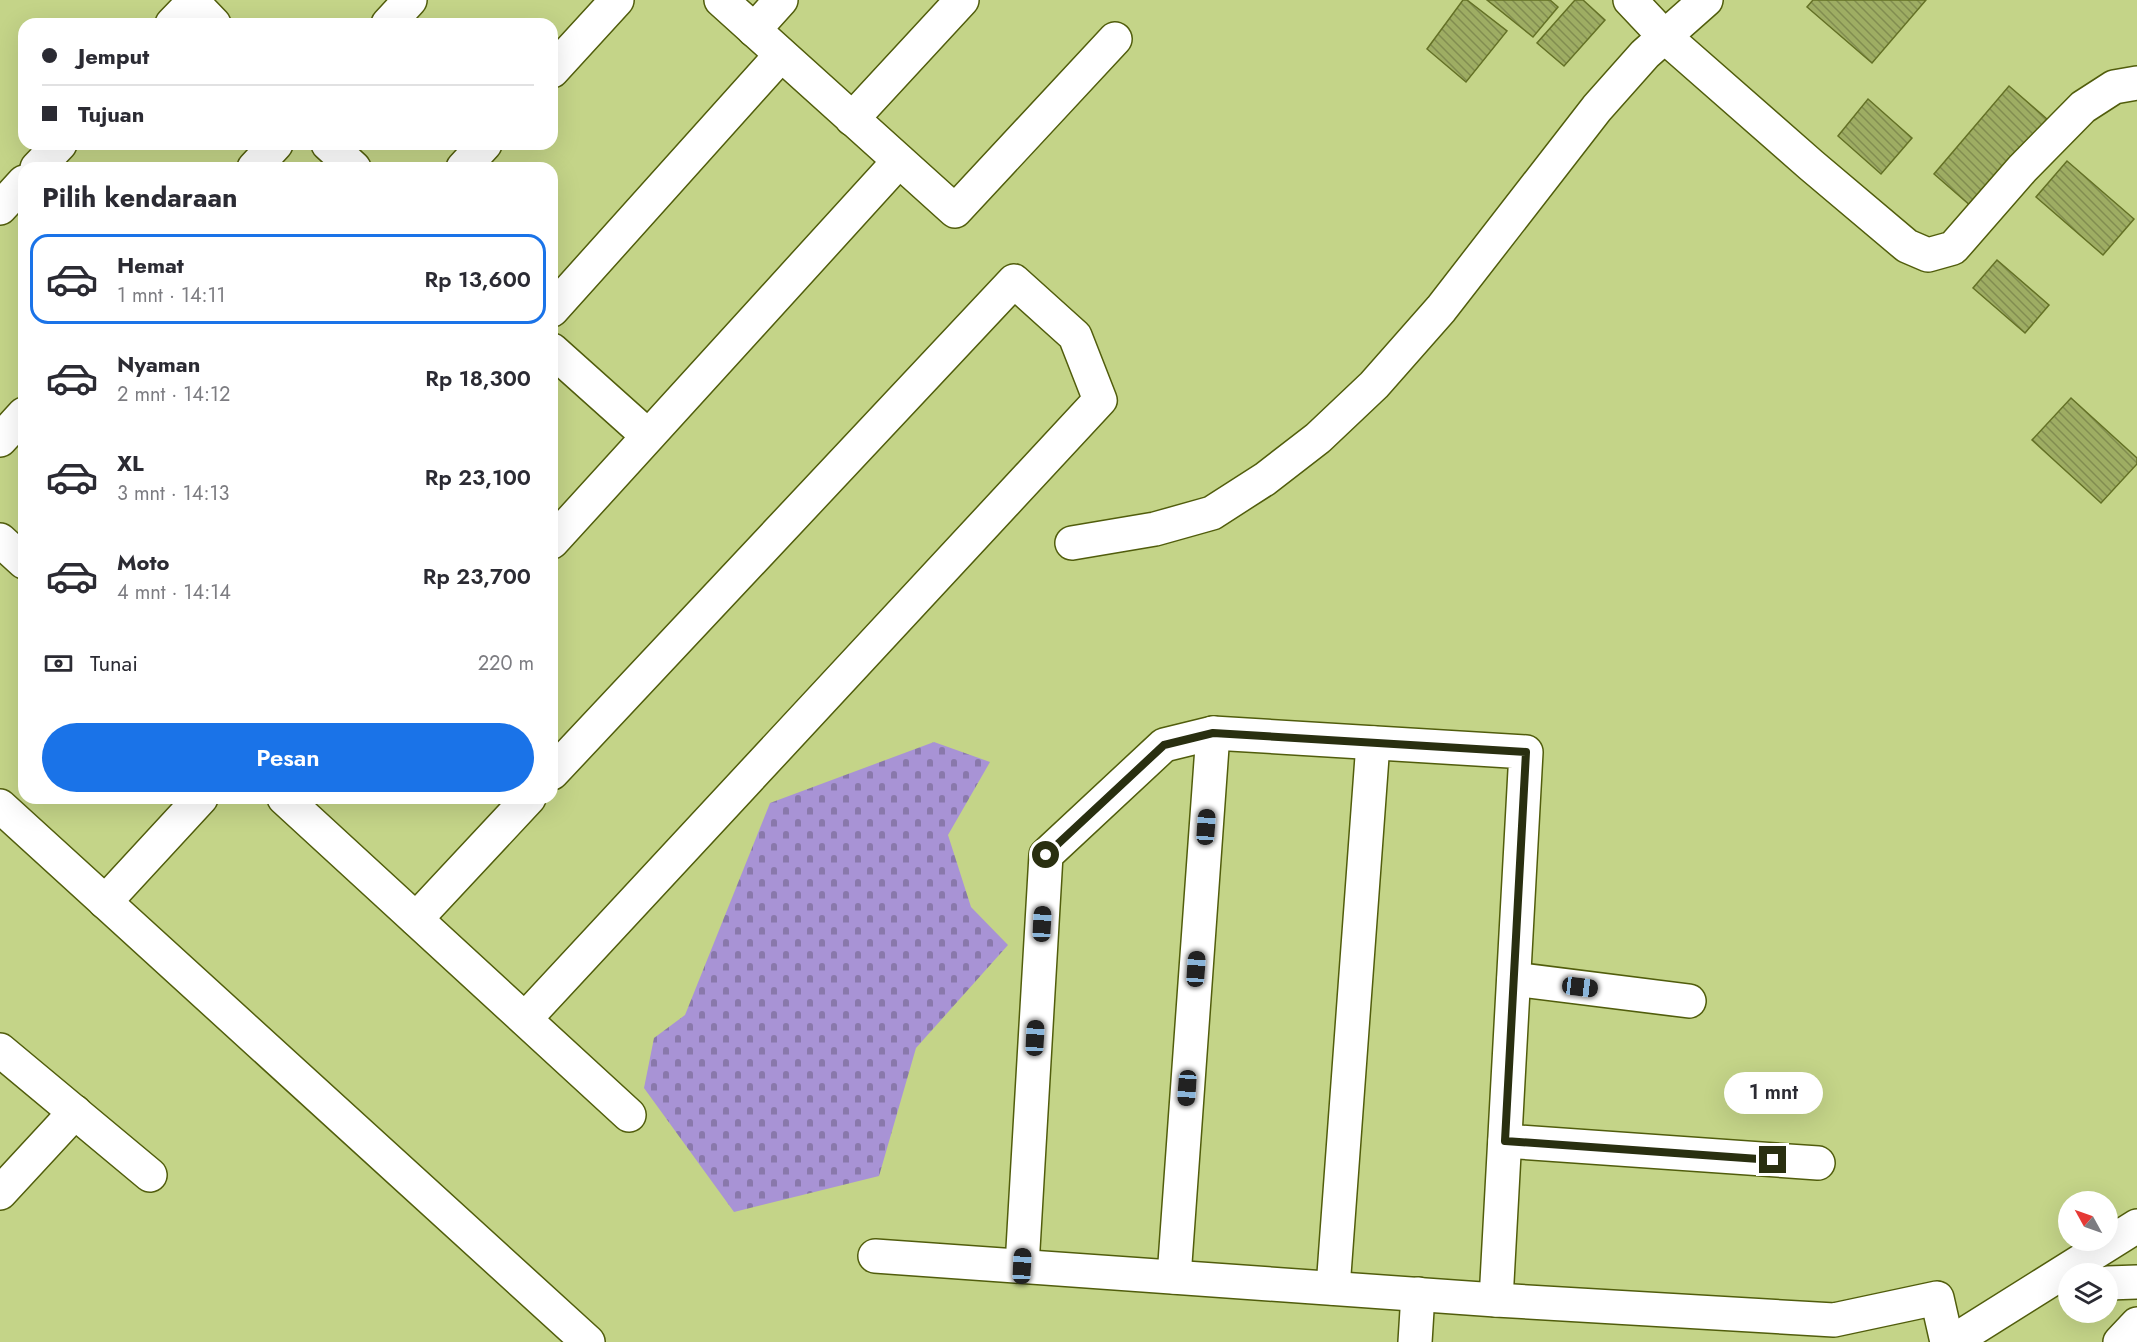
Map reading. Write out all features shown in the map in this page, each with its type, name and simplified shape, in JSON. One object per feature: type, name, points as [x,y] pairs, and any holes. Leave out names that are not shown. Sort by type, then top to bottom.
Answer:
[{"type":"street","points":[[394,18],[410,0]]},
{"type":"street","points":[[558,64],[617,0]]},
{"type":"street","points":[[721,0],[955,211],[1115,39]]},
{"type":"street","points":[[754,30],[781,0]]},
{"type":"street","points":[[852,119],[962,0]]},
{"type":"street","points":[[1630,0],[1664,36],[1811,165],[1906,246],[1928,255],[1953,248],[2022,169],[2083,107],[2114,87],[2137,82]]},
{"type":"street","points":[[1072,543],[1155,529],[1212,513],[1265,479],[1318,438],[1374,385],[1441,309],[1597,108],[1645,54],[1706,0]]},
{"type":"street","points":[[558,303],[782,55]]},
{"type":"street","points":[[43,162],[54,150]]},
{"type":"street","points":[[260,162],[270,150]]},
{"type":"street","points":[[334,150],[348,162]]},
{"type":"street","points":[[468,162],[480,150]]},
{"type":"street","points":[[558,535],[899,161]]},
{"type":"street","points":[[0,208],[18,188]]},
{"type":"street","points":[[525,1019],[1100,400],[1075,336],[1014,281],[558,767]]},
{"type":"street","points":[[558,355],[648,436]]},
{"type":"street","points":[[0,440],[18,420]]},
{"type":"street","points":[[0,540],[18,556]]},
{"type":"street","points":[[1174,1277],[1213,733]]},
{"type":"street","points":[[1022,1266],[1046,855],[1164,745],[1213,733],[1526,752],[1496,1300]]},
{"type":"street","points":[[1333,1288],[1373,743]]},
{"type":"street","points":[[105,902],[195,804]]},
{"type":"street","points":[[302,804],[416,919],[629,1115]]},
{"type":"street","points":[[416,919],[523,804]]},
{"type":"street","points":[[0,806],[588,1342]]},
{"type":"street","points":[[1514,980],[1689,1001]]},
{"type":"street","points":[[0,1050],[150,1174]]},
{"type":"street","points":[[0,1193],[75,1112]]},
{"type":"street","points":[[1505,1141],[1818,1163]]},
{"type":"street","points":[[875,1256],[1496,1300],[1834,1320],[1937,1298],[1950,1342],[2056,1285],[2137,1226]]},
{"type":"street","points":[[2118,1283],[2137,1282]]},
{"type":"street","points":[[1414,1342],[1418,1294]]},
{"type":"street","points":[[2120,1342],[2137,1324]]},
{"type":"green space","points":[[934,742],[990,762],[948,835],[971,907],[1008,945],[916,1048],[879,1176],[734,1212],[644,1088],[654,1038],[685,1015],[770,803]]},
{"type":"building","points":[[1463,0],[1467,0],[1507,31],[1466,82],[1427,49]]},
{"type":"building","points":[[1487,0],[1550,0],[1558,7],[1533,37]]},
{"type":"building","points":[[1575,0],[1583,0],[1605,20],[1564,66],[1537,43]]},
{"type":"building","points":[[1813,0],[1926,0],[1872,63],[1807,7]]},
{"type":"building","points":[[2009,86],[2047,119],[1972,207],[1934,174]]},
{"type":"building","points":[[1868,99],[1912,138],[1881,174],[1838,136]]},
{"type":"building","points":[[2067,161],[2134,219],[2103,255],[2036,197]]},
{"type":"building","points":[[1997,260],[2049,305],[2025,333],[1973,288]]},
{"type":"building","points":[[2071,398],[2137,458],[2137,464],[2101,503],[2032,440]]},
{"type":"route","points":[[1046,855],[1164,745],[1213,733],[1526,752],[1505,1141],[1773,1160]]}]
